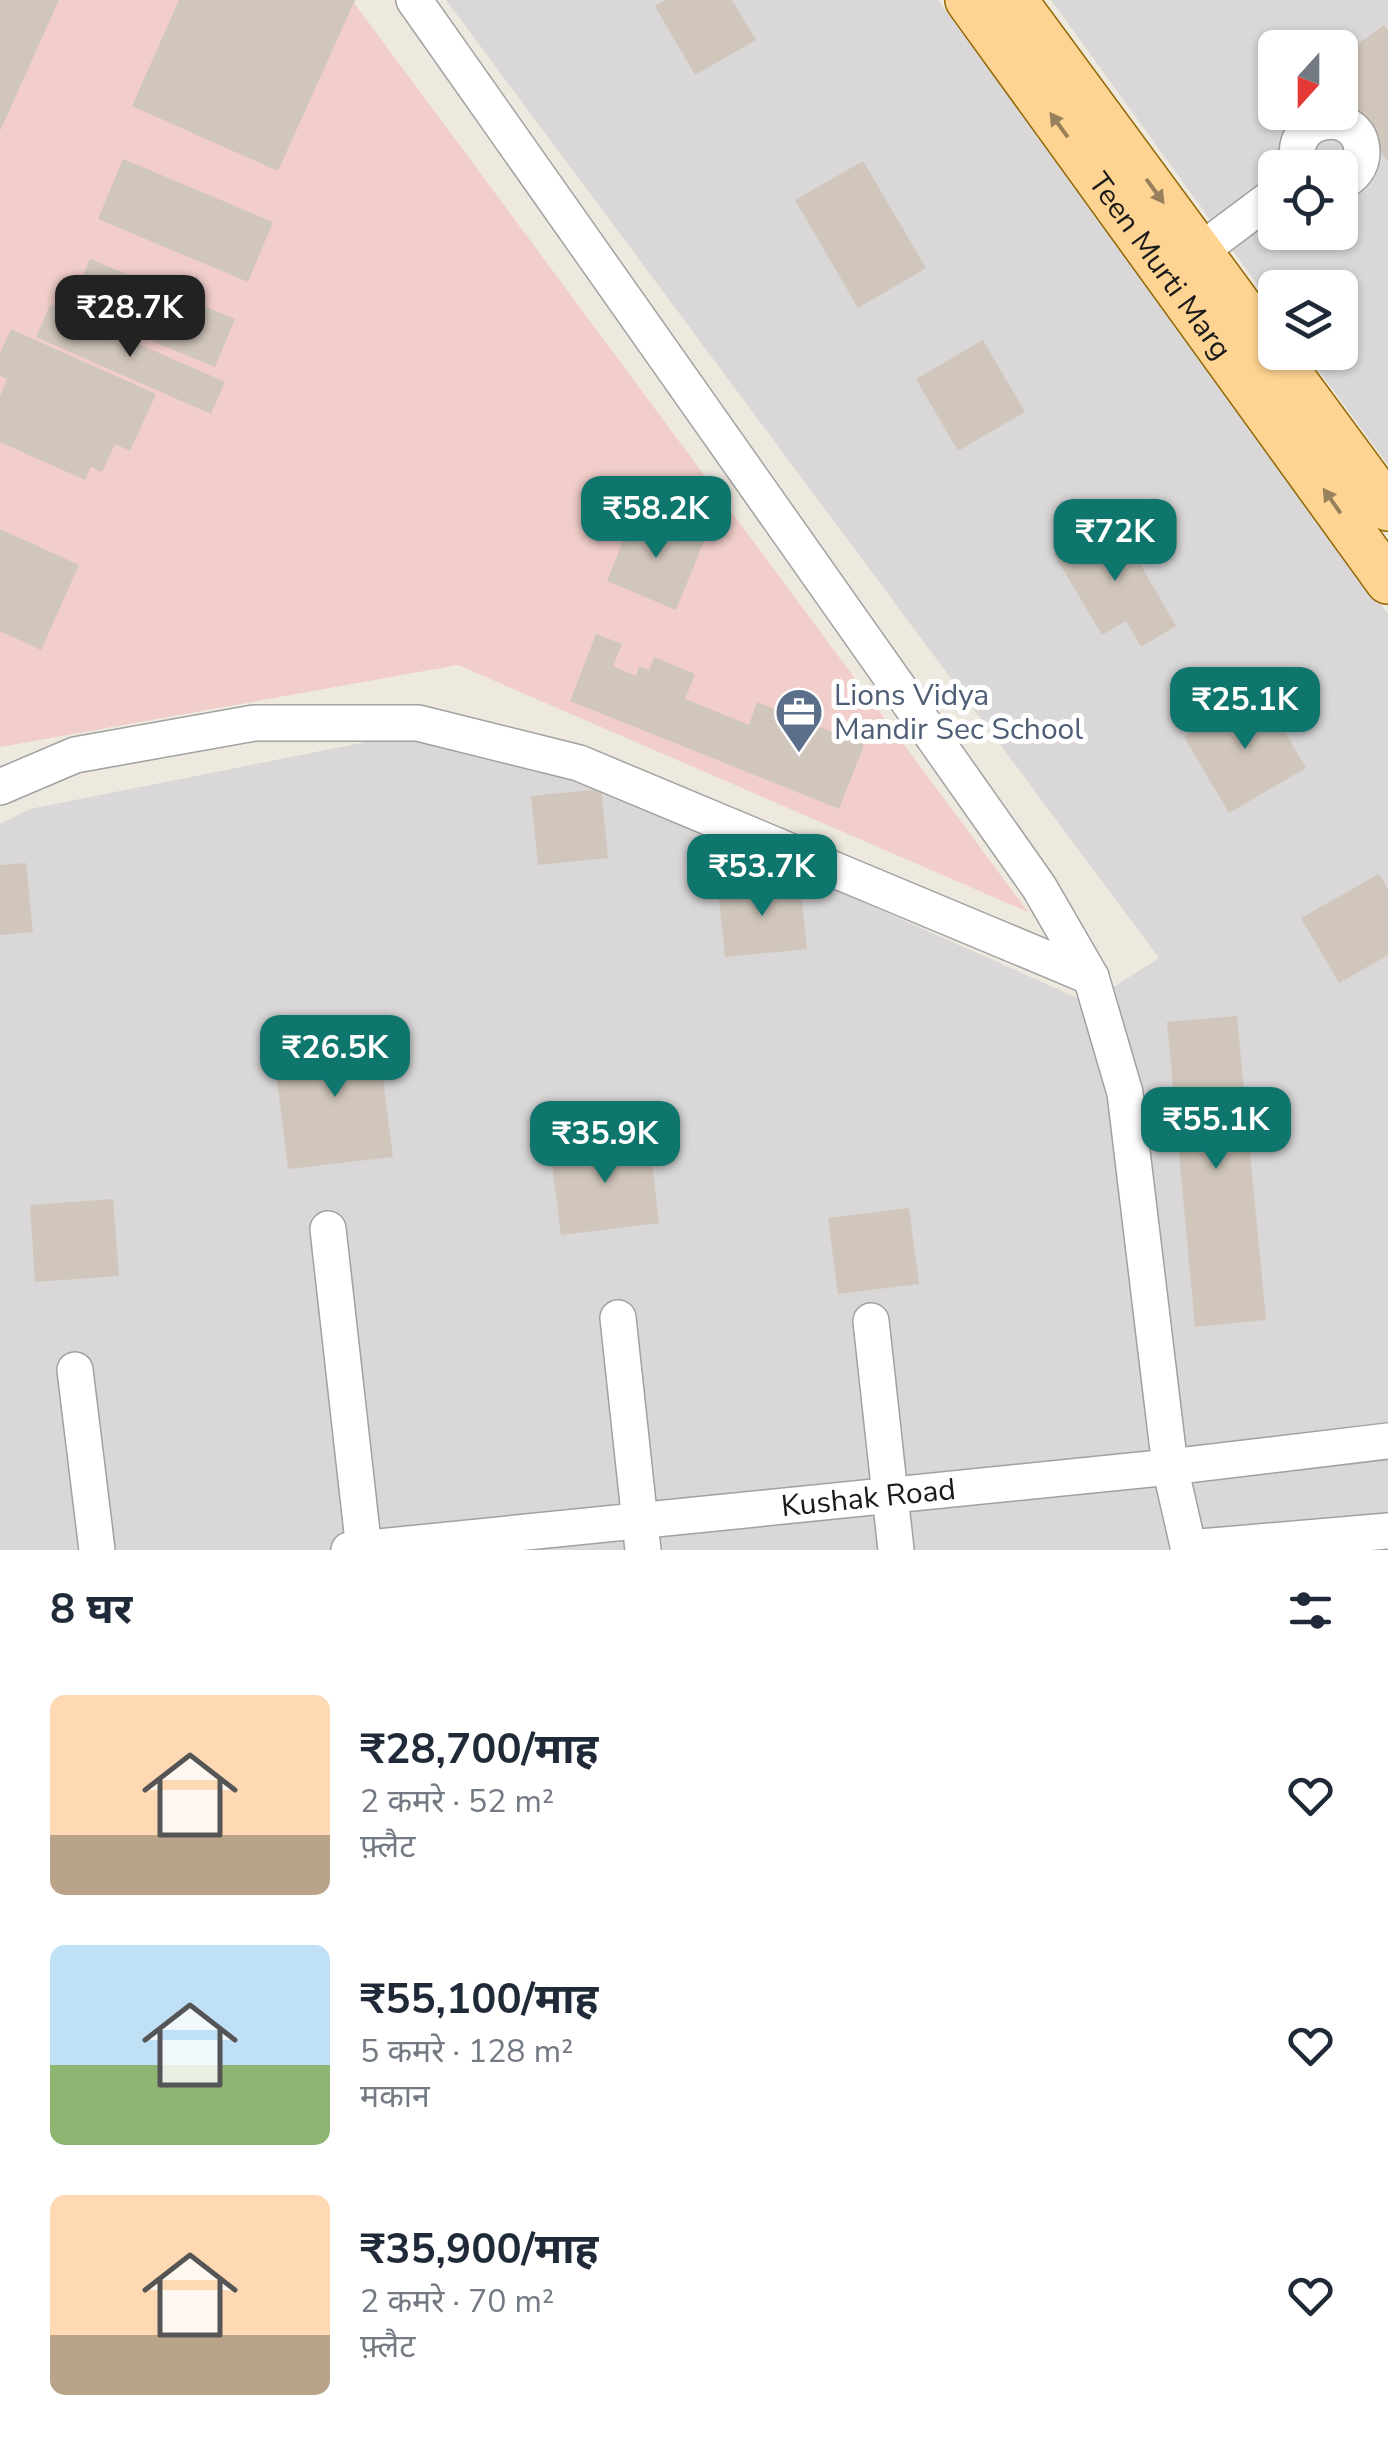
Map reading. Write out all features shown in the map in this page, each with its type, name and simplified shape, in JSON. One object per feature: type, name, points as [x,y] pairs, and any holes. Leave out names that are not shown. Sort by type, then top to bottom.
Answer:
[{"type":"main road","name":"Teen Murti Marg","points":[[968,0],[1388,508]]},
{"type":"main road","name":"Teen Murti Marg","points":[[1014,0],[1388,581]]},
{"type":"street","points":[[414,0],[1028,871],[1091,976],[1124,1093],[1170,1467],[1189,1549],[1388,1531]]},
{"type":"street","points":[[1298,150],[1301,137],[1310,127],[1334,121],[1356,133],[1362,157],[1358,164]]},
{"type":"street","points":[[1184,263],[1258,208]]},
{"type":"street","points":[[0,787],[75,755],[254,724],[418,723],[579,764],[1091,976]]},
{"type":"street","points":[[328,1229],[359,1550]]},
{"type":"street","points":[[618,1318],[642,1535]]},
{"type":"street","points":[[871,1321],[896,1550]]},
{"type":"street","points":[[75,1370],[97,1550]]},
{"type":"street","name":"Kushak Road","points":[[359,1550],[642,1535],[890,1493],[1170,1467],[1388,1441]]},
{"type":"shaded area","points":[[0,0],[352,0],[1028,912],[458,665],[0,747]]},
{"type":"shaded area","points":[[446,0],[938,0],[1388,614],[1388,1550],[0,1550],[0,824],[30,809],[461,723],[1089,1003],[1159,958]]},
{"type":"shaded area","points":[[1051,0],[1388,0],[1388,465],[1318,370],[1358,370],[1358,270],[1258,270],[1258,286]]},
{"type":"building","points":[[0,0],[59,0],[0,131]]},
{"type":"building","points":[[179,0],[355,0],[278,171],[132,106]]},
{"type":"building","points":[[666,0],[732,0],[756,40],[695,75],[655,6]]},
{"type":"building","points":[[1384,25],[1388,30],[1388,162],[1358,121],[1358,44]]},
{"type":"building","points":[[123,159],[273,222],[248,282],[98,219]]},
{"type":"building","points":[[863,161],[926,268],[858,308],[795,200]]},
{"type":"building","points":[[90,259],[235,319],[215,367],[69,307]]},
{"type":"building","points":[[50,305],[225,382],[211,414],[36,337]]},
{"type":"building","points":[[11,329],[156,394],[130,451],[115,444],[102,472],[91,467],[85,480],[0,442],[0,396],[7,379],[0,376],[0,353]]},
{"type":"building","points":[[983,340],[1025,412],[958,451],[916,379]]},
{"type":"building","points":[[635,512],[704,541],[676,610],[607,581]]},
{"type":"building","points":[[1114,519],[1176,626],[1141,647],[1126,621],[1102,635],[1054,554]]},
{"type":"building","points":[[0,529],[79,565],[41,650],[0,631]]},
{"type":"building","points":[[596,634],[622,644],[613,666],[636,676],[639,666],[649,670],[654,657],[695,674],[685,699],[749,725],[757,702],[864,745],[839,809],[570,701]]},
{"type":"building","points":[[1261,691],[1306,768],[1229,813],[1184,737]]},
{"type":"building","points":[[601,789],[608,858],[538,865],[531,796]]},
{"type":"building","points":[[26,863],[33,932],[0,935],[0,865]]},
{"type":"building","points":[[1379,874],[1388,889],[1388,955],[1339,983],[1301,918]]},
{"type":"building","points":[[800,882],[807,949],[725,957],[718,890]]},
{"type":"building","points":[[1237,1016],[1266,1320],[1195,1327],[1167,1022]]},
{"type":"building","points":[[376,1024],[393,1157],[288,1169],[274,1055],[323,1049],[320,1031]]},
{"type":"building","points":[[649,1137],[659,1223],[561,1235],[550,1149]]},
{"type":"building","points":[[113,1199],[119,1276],[35,1282],[30,1205]]},
{"type":"building","points":[[909,1208],[919,1284],[838,1294],[828,1218]]},
{"type":"place","name":"Lions Vidya Mandir Sec School","points":[[799,754]]}]
